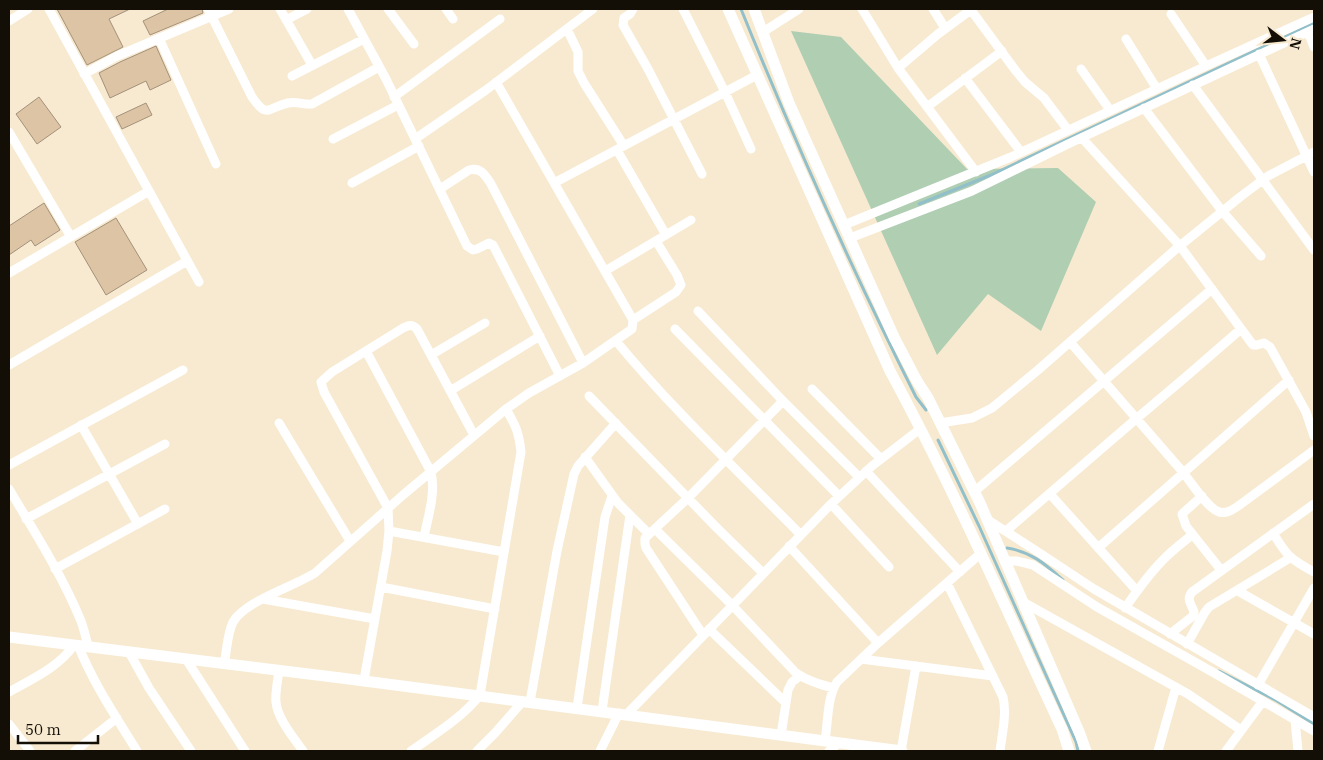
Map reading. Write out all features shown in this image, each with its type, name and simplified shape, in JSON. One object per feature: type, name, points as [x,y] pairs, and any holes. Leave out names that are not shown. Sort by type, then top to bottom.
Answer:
[{"type":"street","points":[[9,21],[28,9]]},
{"type":"street","points":[[49,9],[199,282]]},
{"type":"street","points":[[84,74],[117,56],[210,13],[230,9]]},
{"type":"street","points":[[280,9],[312,65]]},
{"type":"street","points":[[286,20],[307,9]]},
{"type":"street","points":[[348,9],[394,96],[464,240],[470,248],[477,249],[489,243],[493,245],[560,376]]},
{"type":"street","points":[[388,9],[414,44]]},
{"type":"street","points":[[446,9],[453,19]]},
{"type":"street","points":[[352,183],[417,142],[593,9]]},
{"type":"street","points":[[633,9],[624,18],[623,25],[702,174]]},
{"type":"street","points":[[683,9],[725,92],[751,149]]},
{"type":"street","points":[[728,9],[890,371],[980,554],[1062,729],[1069,751]]},
{"type":"street","points":[[754,9],[789,103],[894,337],[975,491],[1086,751]]},
{"type":"street","points":[[763,32],[799,9]]},
{"type":"street","points":[[862,9],[898,68],[976,172]]},
{"type":"street","points":[[933,9],[945,28]]},
{"type":"street","points":[[898,68],[945,28],[972,9],[1025,82],[1044,98],[1068,130]]},
{"type":"street","points":[[210,13],[252,97],[264,111],[269,111],[287,103],[312,104],[379,67]]},
{"type":"street","points":[[1171,14],[1206,66]]},
{"type":"street","points":[[847,231],[1314,17]]},
{"type":"street","points":[[394,96],[500,19]]},
{"type":"street","points":[[567,29],[578,52],[578,71],[666,235]]},
{"type":"street","points":[[847,231],[972,191],[1311,30],[1314,47]]},
{"type":"street","points":[[159,38],[216,164]]},
{"type":"street","points":[[292,76],[364,38]]},
{"type":"street","points":[[1126,40],[1157,88]]},
{"type":"street","points":[[927,107],[1002,51]]},
{"type":"street","points":[[1259,54],[1310,154],[1314,172]]},
{"type":"street","points":[[1081,69],[1110,110]]},
{"type":"street","points":[[554,183],[757,75]]},
{"type":"street","points":[[965,78],[1021,152]]},
{"type":"street","points":[[224,664],[230,631],[242,612],[263,599],[304,581],[315,573],[388,508],[506,409],[583,363],[632,328],[633,320],[496,82]]},
{"type":"street","points":[[1192,85],[1314,250]]},
{"type":"street","points":[[333,139],[398,106]]},
{"type":"street","points":[[1144,108],[1222,211],[1261,256]]},
{"type":"street","points":[[9,132],[72,236]]},
{"type":"street","points":[[1082,138],[1180,246],[1253,345],[1267,344],[1278,360],[1306,412],[1314,436]]},
{"type":"street","points":[[940,423],[972,418],[992,408],[1222,211],[1262,180],[1310,154]]},
{"type":"street","points":[[440,189],[469,170],[475,168],[484,174],[491,184],[583,363]]},
{"type":"street","points":[[9,273],[149,191]]},
{"type":"street","points":[[604,271],[691,220]]},
{"type":"street","points":[[633,320],[676,292],[681,285],[656,241]]},
{"type":"street","points":[[9,365],[187,260]]},
{"type":"street","points":[[975,491],[1212,289]]},
{"type":"street","points":[[698,311],[783,401],[863,474],[960,572]]},
{"type":"street","points":[[431,355],[485,323]]},
{"type":"street","points":[[364,680],[389,531],[388,508],[321,386],[321,382],[332,372],[409,325],[414,326],[474,435]]},
{"type":"street","points":[[676,329],[839,496]]},
{"type":"street","points":[[1006,531],[1241,329]]},
{"type":"street","points":[[450,391],[540,336]]},
{"type":"street","points":[[616,341],[675,407],[800,535]]},
{"type":"street","points":[[1070,342],[1202,496],[1218,512],[1229,512],[1314,450]]},
{"type":"street","points":[[366,351],[432,472],[432,496],[424,538]]},
{"type":"street","points":[[9,465],[183,370]]},
{"type":"street","points":[[1098,548],[1289,380]]},
{"type":"street","points":[[812,389],[881,459]]},
{"type":"street","points":[[589,396],[763,573]]},
{"type":"street","points":[[783,401],[725,458],[688,498],[652,531],[645,541],[646,548],[706,632],[785,702]]},
{"type":"street","points":[[411,751],[464,713],[480,695],[521,452],[520,437],[506,409]]},
{"type":"street","points":[[279,423],[350,541]]},
{"type":"street","points":[[477,751],[527,701],[574,474],[585,457],[616,423]]},
{"type":"street","points":[[82,425],[138,524]]},
{"type":"street","points":[[600,751],[623,713],[706,632],[839,496],[881,459],[920,429]]},
{"type":"street","points":[[26,519],[165,444]]},
{"type":"street","points":[[585,457],[612,496],[630,515],[652,531],[732,605],[800,676],[812,682],[833,688]]},
{"type":"street","points":[[9,489],[55,569],[81,622],[80,645],[86,665],[137,751]]},
{"type":"street","points":[[1050,494],[1137,590]]},
{"type":"street","points":[[577,708],[605,517],[612,496]]},
{"type":"street","points":[[1202,496],[1182,514],[1186,526],[1192,535],[1221,570]]},
{"type":"street","points":[[831,504],[889,567]]},
{"type":"street","points":[[1170,634],[1193,616],[1194,612],[1188,600],[1192,592],[1314,504]]},
{"type":"street","points":[[55,569],[165,509]]},
{"type":"street","points":[[602,711],[630,515]]},
{"type":"street","points":[[988,520],[1094,589],[1314,717]]},
{"type":"street","points":[[389,531],[504,552]]},
{"type":"street","points":[[1273,532],[1290,558],[1314,572]]},
{"type":"street","points":[[1126,608],[1148,576],[1164,559],[1192,535]]},
{"type":"street","points":[[789,546],[878,643]]},
{"type":"street","points":[[827,746],[831,695],[837,682],[878,643],[980,554]]},
{"type":"street","points":[[1188,644],[1209,607],[1290,558]]},
{"type":"street","points":[[1006,561],[1016,560],[1033,565],[1097,607],[1314,731]]},
{"type":"street","points":[[947,582],[1003,697],[1005,704],[1000,751]]},
{"type":"street","points":[[381,586],[494,609]]},
{"type":"street","points":[[1258,684],[1314,588]]},
{"type":"street","points":[[1238,591],[1314,634]]},
{"type":"street","points":[[263,599],[375,619]]},
{"type":"street","points":[[1023,602],[1188,694],[1241,730]]},
{"type":"street","points":[[9,637],[623,713],[780,735],[827,746],[838,742],[880,750],[902,751],[916,666]]},
{"type":"street","points":[[9,692],[49,669],[80,645]]},
{"type":"street","points":[[129,652],[149,688],[191,751]]},
{"type":"street","points":[[186,659],[245,751]]},
{"type":"street","points":[[861,659],[993,676]]},
{"type":"street","points":[[279,670],[276,689],[277,709],[280,717],[303,751]]},
{"type":"street","points":[[780,735],[788,690],[792,682],[800,676]]},
{"type":"street","points":[[1158,751],[1176,687]]},
{"type":"street","points":[[1226,751],[1263,701]]},
{"type":"street","points":[[75,751],[116,718]]},
{"type":"street","points":[[1295,720],[1298,751]]},
{"type":"street","points":[[9,724],[30,751]]},
{"type":"green space","points":[[791,31],[841,37],[967,169],[1058,168],[1096,202],[1041,331],[988,294],[937,355]]},
{"type":"building","points":[[57,9],[130,9],[109,19],[123,47],[87,65]]},
{"type":"building","points":[[168,9],[202,9],[203,13],[150,35],[143,21]]},
{"type":"building","points":[[156,46],[171,80],[150,90],[146,81],[110,98],[99,73]]},
{"type":"building","points":[[39,97],[61,127],[37,144],[16,114]]},
{"type":"building","points":[[146,103],[152,115],[122,129],[116,117]]},
{"type":"building","points":[[44,203],[60,230],[35,246],[31,240],[9,255],[9,226]]},
{"type":"building","points":[[116,218],[147,270],[106,295],[75,242]]},
{"type":"waterway","points":[[741,9],[846,253],[916,397],[926,410]]},
{"type":"waterway","points":[[919,204],[991,175],[1314,23]]},
{"type":"waterway","points":[[938,440],[979,526],[1076,742],[1078,751]]},
{"type":"waterway","points":[[1007,548],[1024,552],[1044,564],[1063,580]]},
{"type":"waterway","points":[[1219,671],[1277,701],[1314,724]]}]
